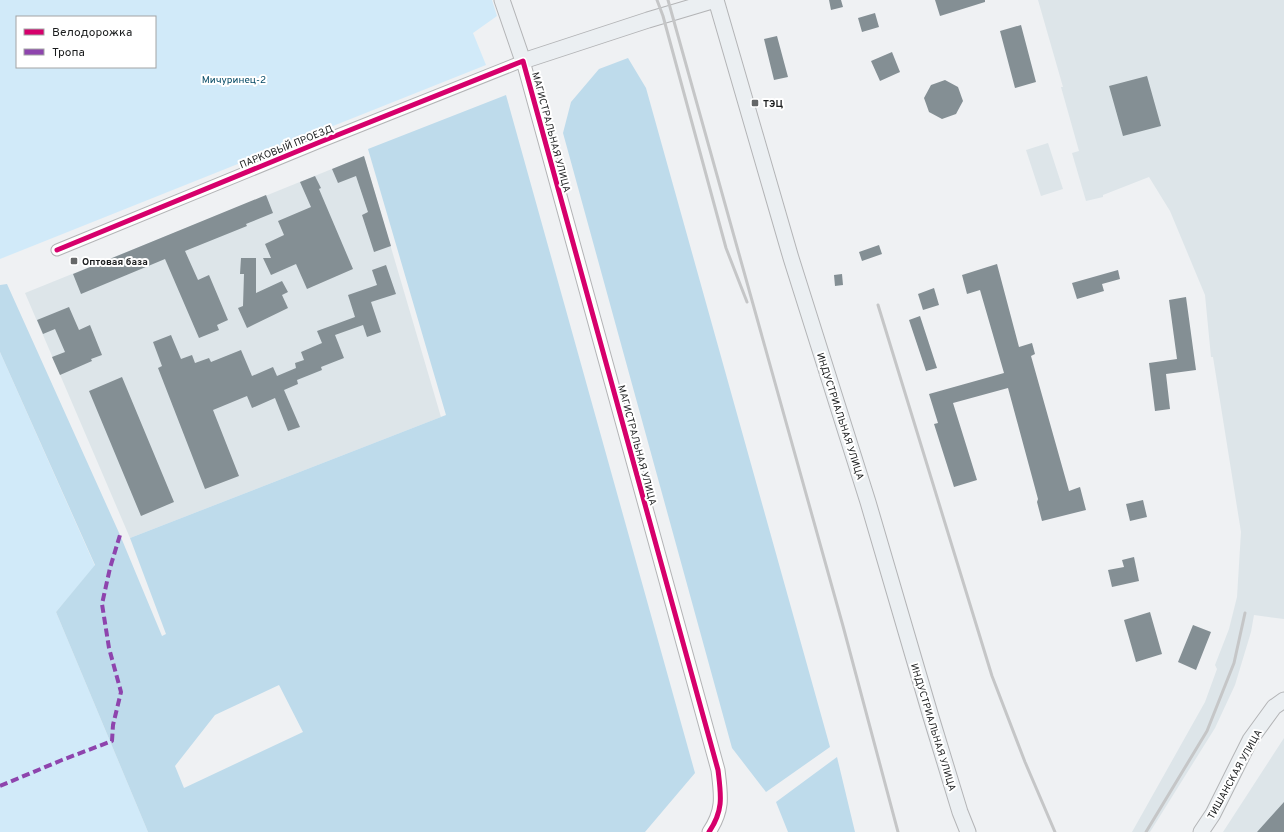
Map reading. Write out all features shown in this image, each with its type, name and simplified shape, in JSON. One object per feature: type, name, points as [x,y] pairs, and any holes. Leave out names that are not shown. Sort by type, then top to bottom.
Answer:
[{"type":"main road","points":[[502,0],[523,61]]},
{"type":"main road","name":"МАГИСТРАЛЬНАЯ УЛИЦА","points":[[523,61],[648,20],[715,0]]},
{"type":"main road","name":"ИНДУСТРИАЛЬНАЯ УЛИЦА","points":[[715,0],[791,258],[868,502],[960,812],[968,832]]},
{"type":"main road","name":"ТИШАНСКАЯ УЛИЦА","points":[[1201,832],[1212,814],[1250,740],[1274,707],[1284,700]]},
{"type":"street","name":"ПАРКОВЫЙ ПРОЕЗД","points":[[57,250],[320,142],[523,61]]},
{"type":"street","name":"МАГИСТРАЛЬНАЯ УЛИЦА","points":[[523,61],[718,770],[722,798],[716,822],[709,832]]},
{"type":"shaded area","points":[[1038,0],[1284,0],[1284,619],[1254,615],[1251,632],[1235,685],[1215,728],[1150,832],[1132,832],[1205,702],[1217,669],[1215,665],[1229,629],[1237,597],[1241,532],[1213,357],[1211,357],[1205,295],[1170,211],[1149,177],[1103,195],[1103,197],[1086,201],[1072,153],[1079,151],[1061,87],[1063,87]]},
{"type":"shaded area","points":[[628,58],[646,88],[830,747],[766,792],[732,748],[563,133],[571,102],[599,69]]},
{"type":"shaded area","points":[[506,95],[695,773],[645,832],[148,832],[56,612],[95,565],[0,352],[0,285],[7,284],[120,535],[162,636],[166,634],[130,538],[446,415],[368,149]],"holes":[[[279,685],[303,732],[184,788],[175,766],[215,715]]]},
{"type":"shaded area","points":[[1048,143],[1063,189],[1041,196],[1026,150]]},
{"type":"shaded area","points":[[364,156],[441,417],[130,538],[25,293]]},
{"type":"shaded area","points":[[1284,738],[1284,832],[1223,832]]},
{"type":"shaded area","points":[[837,757],[855,832],[788,832],[776,802]]},
{"type":"green space","name":"Мичуринец-2","points":[[0,0],[492,0],[497,16],[473,33],[486,65],[0,259]]},
{"type":"green space","points":[[0,352],[95,566],[56,612],[148,832],[0,832]]},
{"type":"building","points":[[829,0],[841,0],[843,7],[831,10]]},
{"type":"building","points":[[935,0],[985,0],[985,2],[940,16]]},
{"type":"building","points":[[875,13],[879,27],[862,32],[858,18]]},
{"type":"building","points":[[1021,25],[1036,82],[1015,88],[1000,31]]},
{"type":"building","points":[[777,36],[788,77],[774,80],[764,39]]},
{"type":"building","points":[[892,52],[900,72],[880,81],[871,61]]},
{"type":"building","points":[[1147,76],[1161,126],[1123,136],[1109,86]]},
{"type":"building","points":[[945,80],[958,87],[963,101],[956,114],[942,119],[929,112],[924,98],[931,85]]},
{"type":"building","points":[[364,156],[391,246],[374,252],[362,215],[368,212],[356,176],[338,183],[332,169]]},
{"type":"building","points":[[315,176],[321,188],[319,189],[353,269],[307,289],[296,264],[271,275],[263,258],[271,258],[265,244],[284,235],[278,221],[311,207],[300,182]]},
{"type":"building","points":[[266,195],[273,213],[246,224],[247,226],[185,251],[198,280],[209,275],[228,320],[217,325],[219,330],[199,338],[165,259],[81,294],[73,274]]},
{"type":"building","points":[[879,245],[882,254],[862,261],[859,252]]},
{"type":"building","points":[[241,258],[256,258],[256,293],[282,281],[288,292],[282,295],[288,308],[247,328],[238,308],[243,306],[244,274],[240,274]]},
{"type":"building","points":[[997,264],[1019,347],[1032,343],[1035,354],[1031,356],[1069,491],[1080,487],[1086,510],[1042,521],[1037,502],[1038,499],[1008,388],[953,403],[977,480],[954,487],[934,424],[938,423],[929,394],[1004,373],[980,290],[967,294],[962,275]]},
{"type":"building","points":[[386,265],[396,294],[371,302],[381,332],[367,337],[363,325],[335,335],[344,358],[321,367],[322,370],[297,380],[298,384],[284,390],[300,427],[288,431],[275,398],[252,408],[247,396],[213,410],[239,476],[205,489],[158,368],[162,366],[153,342],[171,335],[181,359],[192,355],[195,363],[209,358],[211,362],[241,350],[252,376],[273,367],[277,376],[296,368],[295,363],[304,360],[301,352],[322,343],[317,331],[355,317],[348,295],[377,285],[372,270]]},
{"type":"building","points":[[1118,270],[1120,279],[1102,284],[1104,291],[1077,299],[1072,283]]},
{"type":"building","points":[[842,274],[843,285],[835,286],[834,275]]},
{"type":"building","points":[[934,288],[939,305],[923,310],[918,294]]},
{"type":"building","points":[[1186,297],[1196,370],[1166,374],[1170,409],[1155,411],[1149,363],[1177,359],[1169,300]]},
{"type":"building","points":[[69,307],[79,330],[90,325],[102,355],[60,375],[52,357],[65,352],[55,329],[43,334],[37,320]]},
{"type":"building","points":[[920,316],[937,368],[926,371],[909,320]]},
{"type":"building","points":[[122,377],[174,502],[141,516],[89,391]]},
{"type":"building","points":[[1143,500],[1147,517],[1130,521],[1126,504]]},
{"type":"building","points":[[1134,557],[1139,581],[1112,587],[1108,570],[1124,567],[1122,560]]},
{"type":"building","points":[[1150,612],[1162,654],[1136,662],[1124,620]]},
{"type":"building","points":[[1193,625],[1211,632],[1196,670],[1178,662]]},
{"type":"building","points":[[1284,802],[1284,832],[1257,832]]},
{"type":"railway","points":[[657,0],[663,16],[726,248],[747,302]]},
{"type":"railway","points":[[668,0],[843,626],[898,832]]},
{"type":"railway","points":[[878,305],[992,676],[1025,762],[1055,832]]},
{"type":"railway","points":[[1146,832],[1207,731],[1234,663],[1245,613]]},
{"type":"marked path","points":[[0,786],[112,741],[113,725],[121,692],[109,648],[102,604],[110,568],[120,535]]},
{"type":"cycle path","points":[[57,250],[320,142],[523,61],[718,770],[720,795],[719,809],[714,824],[709,832]]},
{"type":"place","name":"ТЭЦ","points":[[755,103]]},
{"type":"place","name":"Оптовая база","points":[[74,261]]}]
